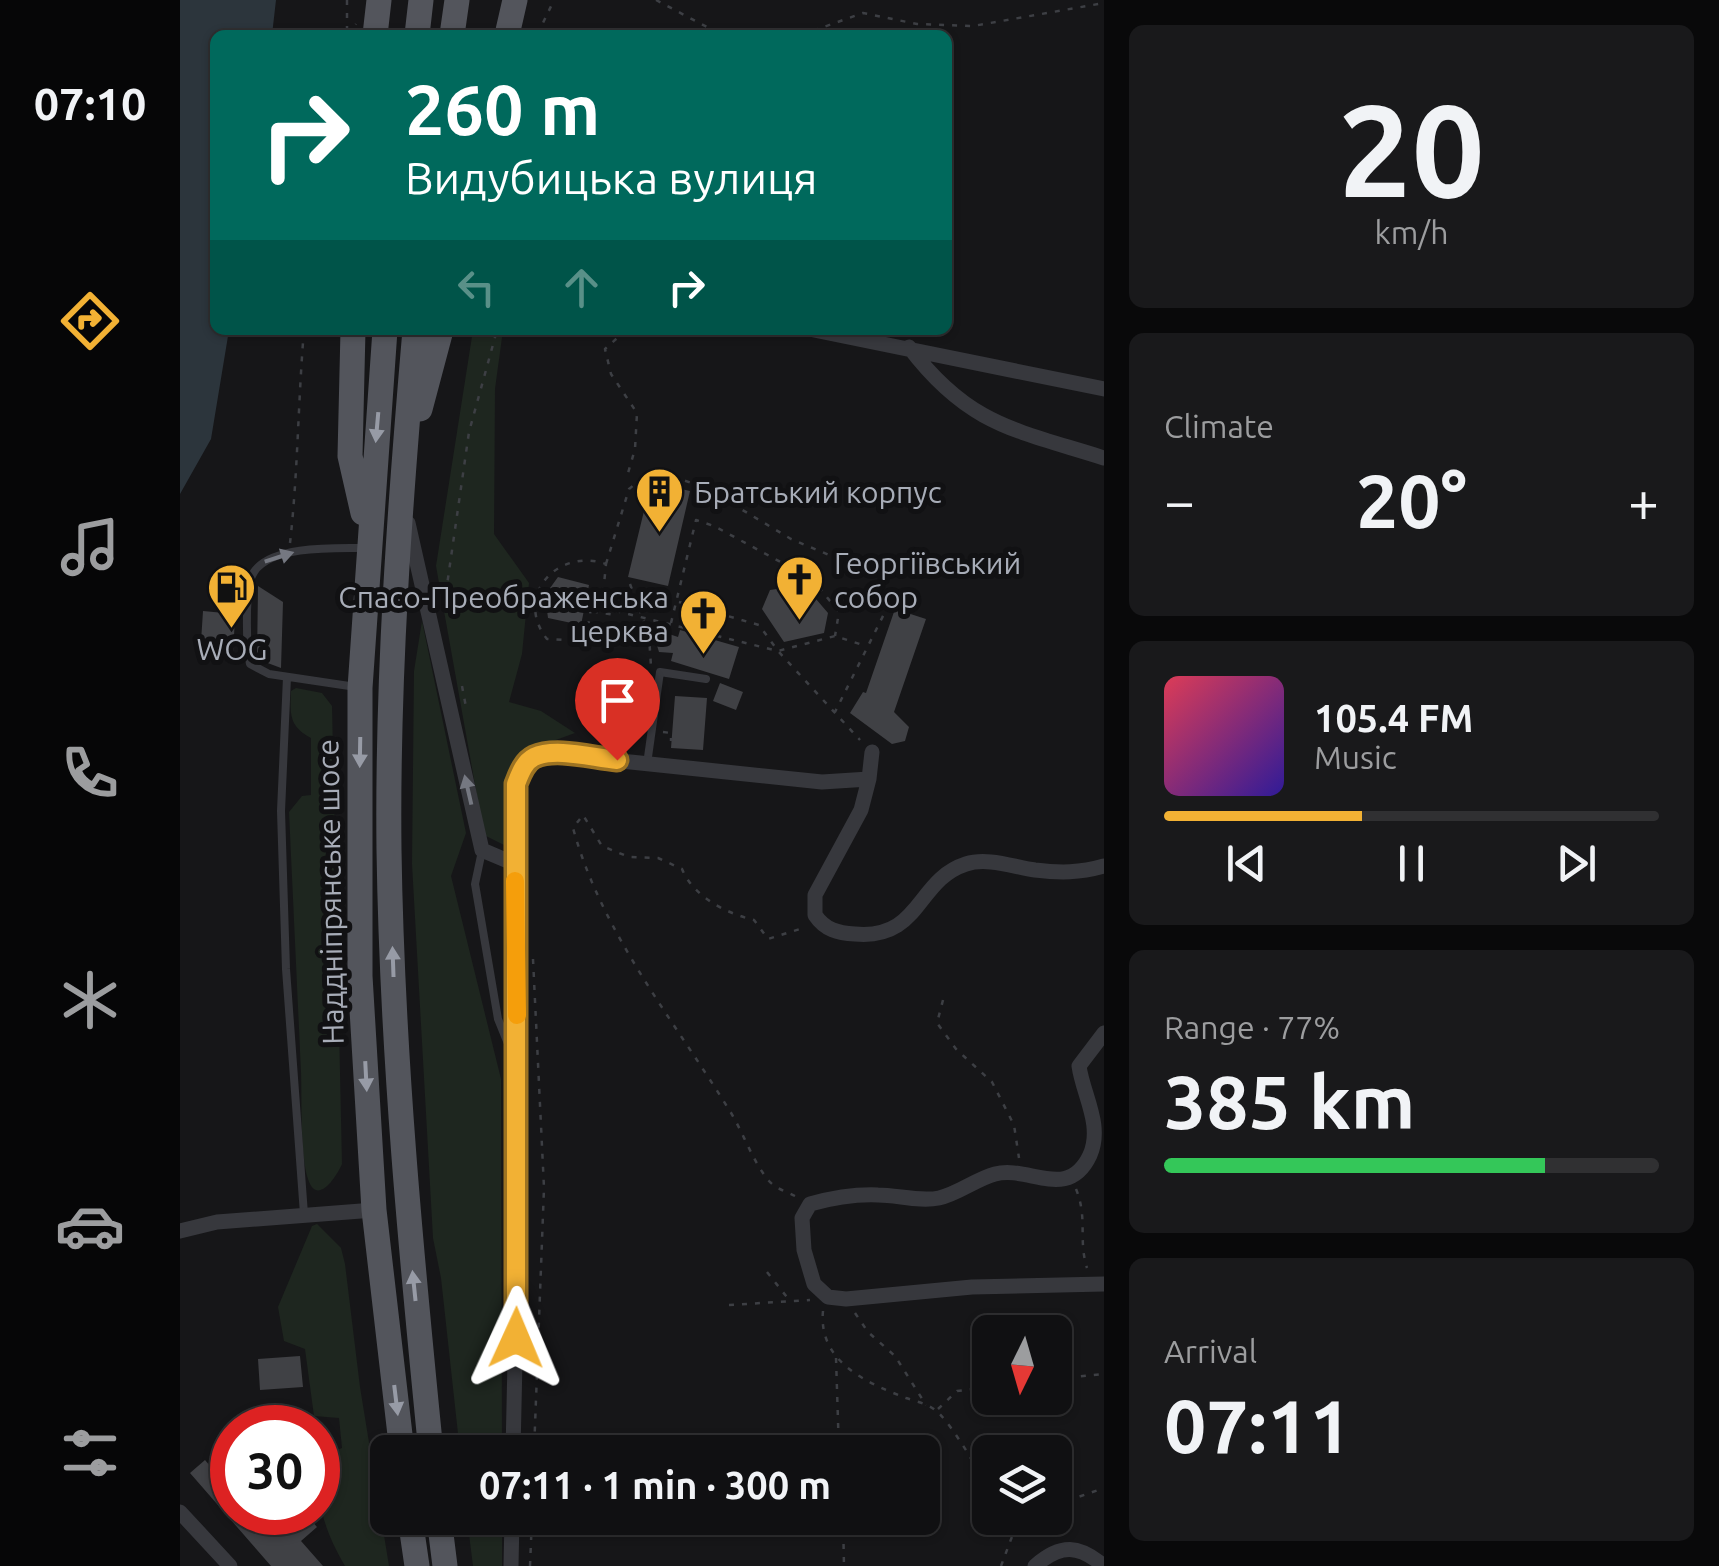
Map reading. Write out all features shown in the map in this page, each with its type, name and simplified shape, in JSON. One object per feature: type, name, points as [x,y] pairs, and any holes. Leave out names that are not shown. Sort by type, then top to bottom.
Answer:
[{"type":"main road","points":[[376,30],[378,0]]},
{"type":"main road","points":[[417,30],[421,0]]},
{"type":"main road","points":[[453,30],[456,0]]},
{"type":"main road","points":[[508,30],[514,0]]},
{"type":"main road","points":[[353,335],[350,456],[368,542]]},
{"type":"main road","name":"Наддніпрянське шосе","points":[[385,335],[360,688],[360,976],[374,1210],[400,1435]]},
{"type":"main road","name":"Наддніпрянське шосе","points":[[415,335],[401,483],[391,691],[389,850],[406,1207],[429,1435]]},
{"type":"main road","points":[[401,483],[440,335]]},
{"type":"main road","points":[[412,1535],[417,1566]]},
{"type":"main road","points":[[441,1535],[445,1566]]},
{"type":"street","points":[[842,335],[1104,388]]},
{"type":"street","points":[[909,347],[934,379],[976,414],[1019,432],[1104,458]]},
{"type":"street","points":[[401,483],[482,850],[515,864]]},
{"type":"street","points":[[872,752],[861,810],[813,907],[820,922],[839,933],[879,935],[910,919],[944,874],[966,864],[988,862],[1062,872],[1104,866]]},
{"type":"street","points":[[513,1435],[518,1224],[516,784],[524,766],[535,757],[554,754],[822,782],[869,779]]},
{"type":"street","points":[[1098,1284],[828,1297],[814,1284],[804,1250],[802,1218],[810,1204],[832,1198],[874,1194],[938,1198],[996,1173],[1063,1180],[1080,1171],[1092,1152],[1095,1122],[1081,1082],[1080,1066],[1104,1033]]},
{"type":"street","points":[[180,1230],[217,1222],[374,1210]]},
{"type":"street","points":[[180,1512],[230,1566]]},
{"type":"street","points":[[512,1535],[512,1566]]},
{"type":"street","points":[[1036,1566],[1050,1552],[1075,1549],[1087,1552],[1104,1566]]},
{"type":"lane","points":[[360,688],[287,678],[250,664],[246,647],[248,583],[256,568],[269,558],[368,542]]},
{"type":"lane","points":[[648,764],[660,672],[706,679]]},
{"type":"lane","points":[[287,678],[281,811],[285,949],[304,1214]]},
{"type":"lane","points":[[482,850],[475,884],[498,1018],[517,1065]]},
{"type":"path","points":[[347,0],[347,30]]},
{"type":"path","points":[[540,30],[554,0]]},
{"type":"path","points":[[656,0],[713,30]]},
{"type":"path","points":[[816,30],[863,14],[916,24],[973,26],[1104,3]]},
{"type":"path","points":[[288,553],[298,470],[296,425],[304,335]]},
{"type":"path","points":[[442,622],[469,432],[496,335]]},
{"type":"path","points":[[621,335],[606,349],[611,374],[637,413],[635,448],[628,473]]},
{"type":"path","points":[[616,611],[615,615],[596,612],[629,490],[652,470],[704,487],[791,539],[879,576],[888,590],[885,612],[834,712]]},
{"type":"path","points":[[671,624],[696,520],[812,579],[839,612],[835,636]]},
{"type":"path","points":[[606,564],[580,559],[555,570],[538,592],[533,606],[536,624],[547,639],[631,644],[649,636]]},
{"type":"path","points":[[630,584],[649,636],[652,669]]},
{"type":"path","points":[[676,601],[759,625],[778,651],[872,752]]},
{"type":"path","points":[[585,604],[616,608],[778,651],[835,636],[867,646]]},
{"type":"path","points":[[586,639],[597,606]]},
{"type":"path","points":[[456,724],[462,722],[467,702],[462,686]]},
{"type":"path","points":[[810,1204],[770,1184],[730,1111],[620,939],[582,860],[573,828],[584,815],[602,846],[629,857],[658,858],[682,869],[690,888],[738,916],[754,920],[768,939],[820,922]]},
{"type":"path","points":[[532,946],[544,1188],[535,1435]]},
{"type":"path","points":[[943,1000],[938,1023],[956,1049],[992,1082],[1014,1126],[1021,1175]]},
{"type":"path","points":[[1070,1176],[1082,1202],[1085,1224],[1081,1249],[1098,1284]]},
{"type":"path","points":[[767,1272],[791,1302]]},
{"type":"path","points":[[729,1305],[828,1297],[822,1315],[825,1335],[836,1357],[849,1371],[879,1388],[937,1410],[972,1463]]},
{"type":"path","points":[[846,1299],[868,1332],[895,1356],[926,1406]]},
{"type":"path","points":[[836,1357],[839,1435]]},
{"type":"path","points":[[1072,1378],[1104,1374]]},
{"type":"path","points":[[937,1410],[956,1391],[972,1389]]},
{"type":"path","points":[[1072,1499],[1104,1488]]},
{"type":"path","points":[[530,1566],[531,1535]]},
{"type":"path","points":[[843,1535],[844,1566]]},
{"type":"path","points":[[1001,1566],[1013,1535]]},
{"type":"shaded area","points":[[180,0],[276,0],[273,30],[210,30],[210,335],[228,335],[211,439],[180,494]]},
{"type":"shaded area","points":[[472,335],[502,335],[495,389],[494,534],[529,583],[522,654],[509,702],[541,711],[575,733],[523,752],[509,778],[510,836],[504,845],[484,835],[436,566]]},
{"type":"shaded area","points":[[422,621],[466,833],[451,876],[501,1079],[502,1435],[458,1435],[433,1238],[412,864],[414,671]]},
{"type":"shaded area","points":[[296,688],[322,693],[332,706],[342,1164],[321,1190],[312,1187],[308,1179],[303,1142],[289,812],[302,796],[311,795],[311,738],[292,719],[291,691]]},
{"type":"shaded area","points":[[317,1224],[341,1248],[345,1264],[370,1449],[370,1535],[384,1535],[389,1566],[345,1566],[331,1540],[329,1535],[340,1535],[340,1405],[313,1405],[305,1349],[284,1341],[278,1307],[312,1226]]},
{"type":"shaded area","points":[[469,1535],[502,1535],[502,1566],[473,1566]]},
{"type":"building","name":"Братський корпус","points":[[651,482],[690,491],[668,586],[628,577]]},
{"type":"building","points":[[558,577],[589,585],[581,625],[548,618],[545,595]]},
{"type":"building","name":"Георгіївський собор","points":[[804,585],[828,613],[824,633],[784,642],[762,609],[770,590]]},
{"type":"building","points":[[258,586],[283,602],[281,668],[257,659]]},
{"type":"building","points":[[895,609],[926,619],[894,712],[909,727],[905,741],[892,744],[850,713],[866,693]]},
{"type":"building","points":[[203,611],[235,614],[233,659],[200,657]]},
{"type":"building","name":"Спасо-Преображенська церква","points":[[680,630],[739,647],[729,679],[671,661],[673,653],[659,652],[655,639],[666,633],[678,637]]},
{"type":"building","points":[[720,683],[743,692],[736,710],[713,701]]},
{"type":"building","points":[[675,696],[707,698],[703,750],[671,748]]},
{"type":"building","points":[[300,1356],[303,1387],[260,1390],[258,1359]]},
{"type":"building","points":[[205,1460],[210,1466],[210,1496],[190,1473]]},
{"type":"building","points":[[244,1535],[308,1535],[301,1541],[323,1566],[271,1566]]},
{"type":"slow traffic","points":[[515,881],[517,1015]]},
{"type":"place","name":"Братський корпус","points":[[659,534]]},
{"type":"place","name":"Георгіївський собор","points":[[799,622]]},
{"type":"place","name":"WOG","points":[[232,630]]},
{"type":"place","name":"Спасо-Преображенська церква","points":[[704,656]]},
{"type":"route","points":[[516,1338],[516,784],[524,766],[535,757],[554,754],[617,760]]}]
